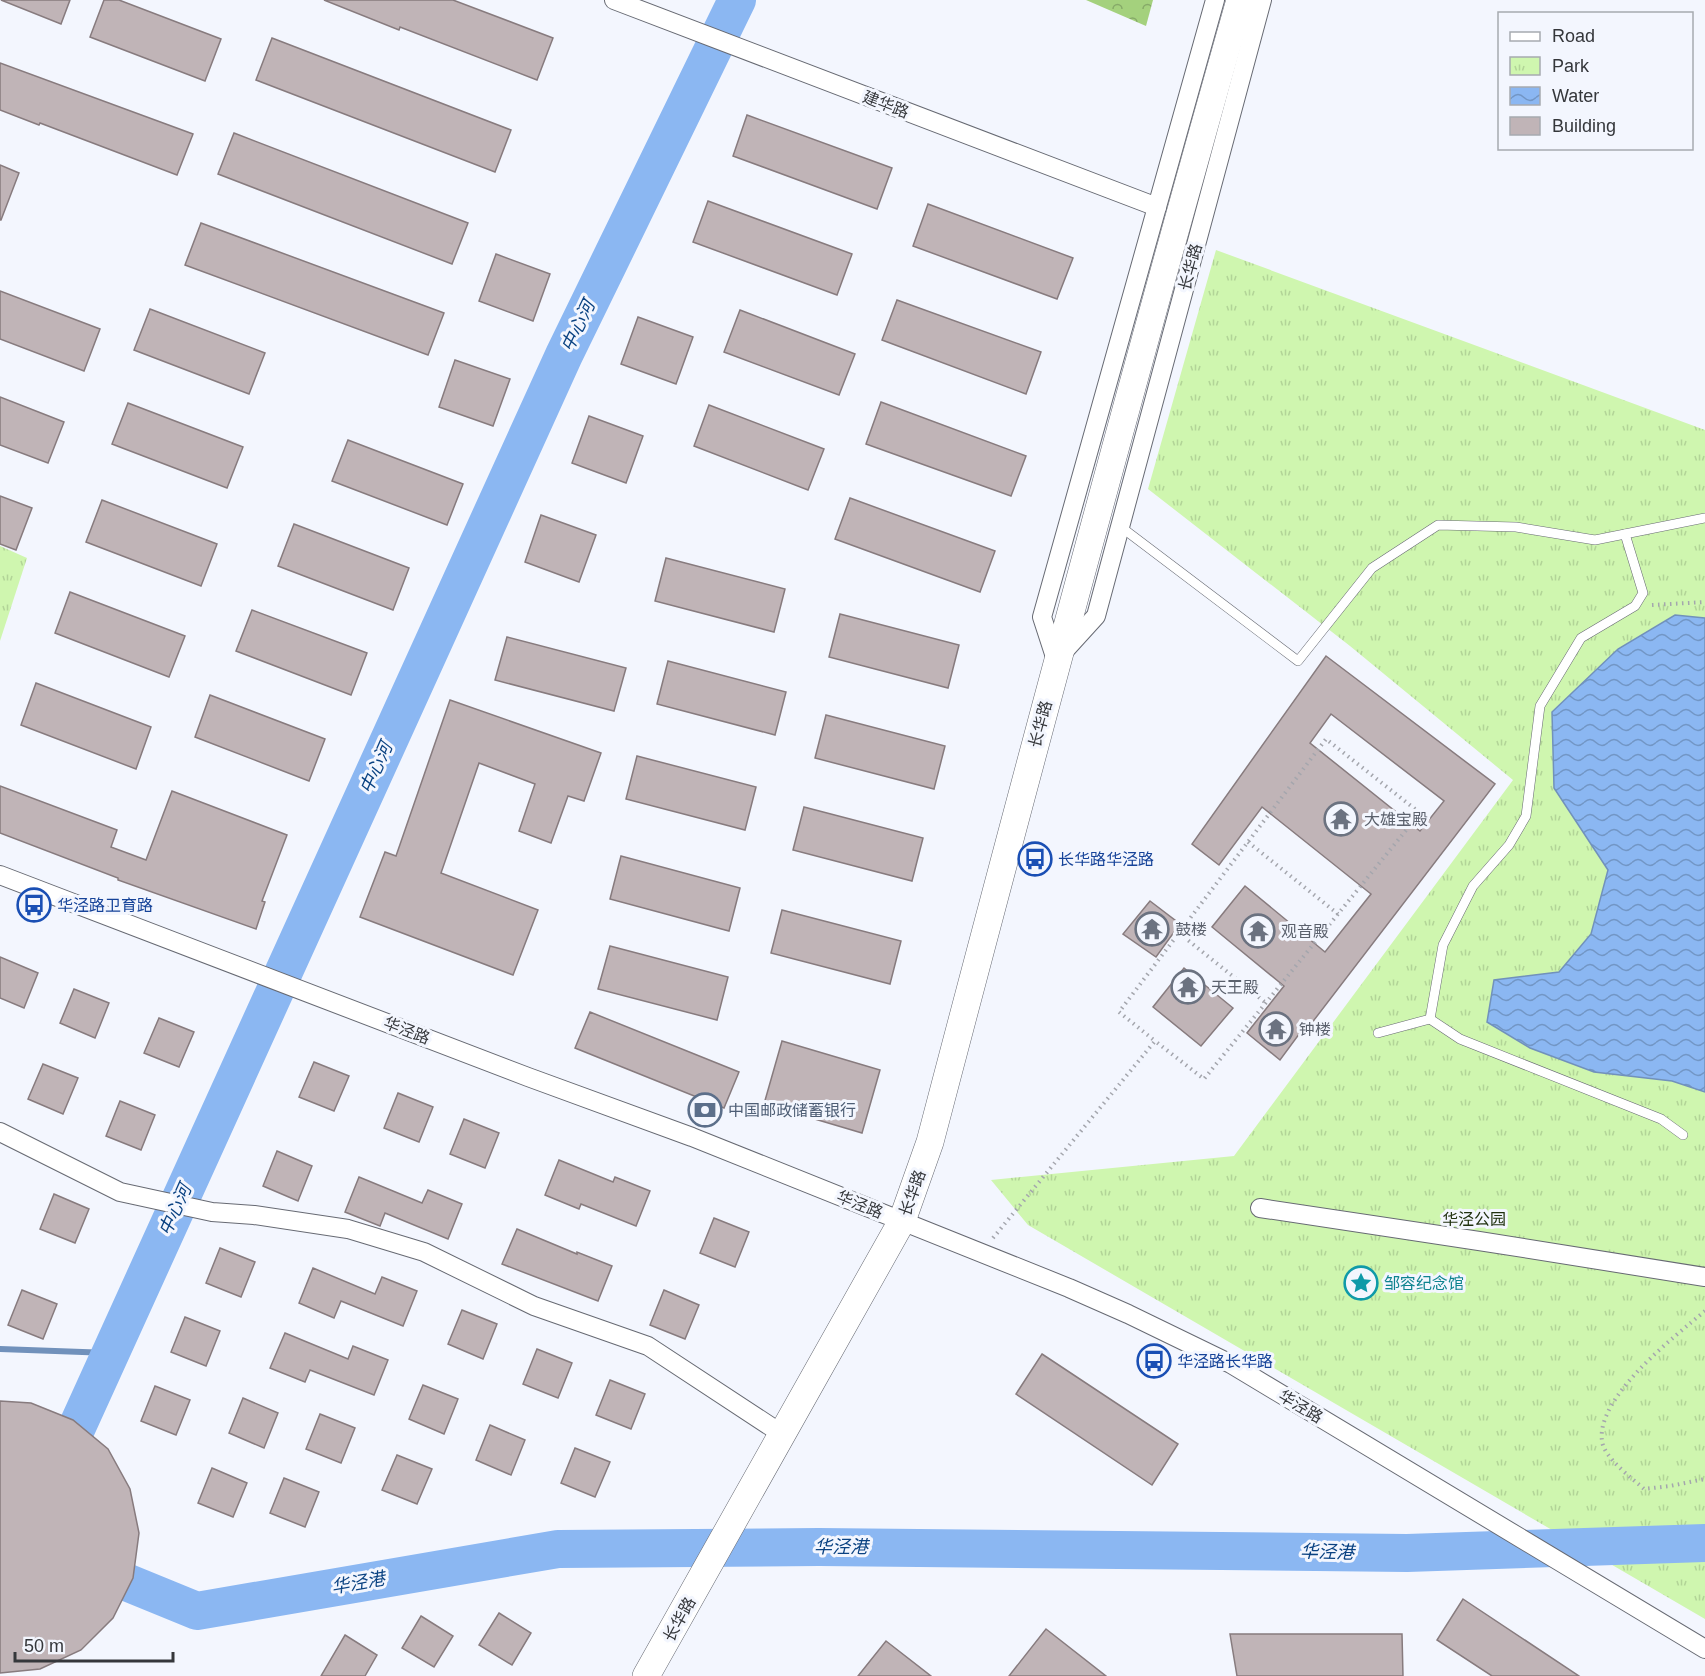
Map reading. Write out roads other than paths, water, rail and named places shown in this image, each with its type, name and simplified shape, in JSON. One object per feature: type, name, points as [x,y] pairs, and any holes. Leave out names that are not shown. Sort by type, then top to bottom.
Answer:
[{"type":"street","name":"建华路","points":[[614,0],[1157,207]]},
{"type":"street","points":[[1056,660],[1042,616],[1215,0]]},
{"type":"street","name":"长华路","points":[[646,1676],[902,1221],[930,1142],[1056,660],[1240,0]]},
{"type":"street","name":"长华路","points":[[1056,660],[1096,616],[1262,0]]},
{"type":"street","name":"华泾路","points":[[0,875],[528,1077],[692,1137],[981,1252],[1128,1314],[1231,1364],[1705,1649]]},
{"type":"street","points":[[0,1132],[120,1192],[212,1212],[254,1215],[348,1229],[424,1252],[534,1305],[648,1346],[782,1434]]},
{"type":"street","points":[[1260,1209],[1705,1277]]},
{"type":"lane","points":[[1121,527],[1298,661],[1372,568],[1437,525],[1516,527],[1595,540],[1705,518]]},
{"type":"lane","points":[[1430,1019],[1443,945],[1473,886],[1509,845],[1526,816],[1540,706],[1581,638],[1635,606],[1643,593],[1625,534]]},
{"type":"lane","points":[[1378,1033],[1430,1019],[1460,1039],[1661,1119],[1683,1135]]},
{"type":"water","points":[[1675,615],[1705,618],[1705,1092],[1672,1081],[1594,1072],[1530,1048],[1487,1022],[1494,980],[1559,972],[1591,934],[1608,870],[1554,788],[1552,712],[1618,649]]},
{"type":"waterway","name":"中心河","points":[[57,1471],[564,355],[737,0]]},
{"type":"waterway","points":[[0,1349],[110,1353]]},
{"type":"waterway","name":"华泾港","points":[[82,1564],[197,1611],[558,1549],[819,1547],[1407,1553],[1705,1543]]},
{"type":"place","name":"大雄宝殿","points":[[1341,819]]},
{"type":"place","name":"长华路华泾路","points":[[1035,859]]},
{"type":"place","name":"华泾路卫育路","points":[[34,905]]},
{"type":"place","name":"鼓楼","points":[[1152,929]]},
{"type":"place","name":"观音殿","points":[[1258,931]]},
{"type":"place","name":"天王殿","points":[[1188,987]]},
{"type":"place","name":"钟楼","points":[[1276,1029]]},
{"type":"place","name":"中国邮政储蓄银行","points":[[705,1110]]},
{"type":"place","name":"邹容纪念馆","points":[[1361,1283]]},
{"type":"place","name":"华泾路长华路","points":[[1154,1361]]},
{"type":"park label","name":"华泾公园","points":[[1474,1219]]}]
